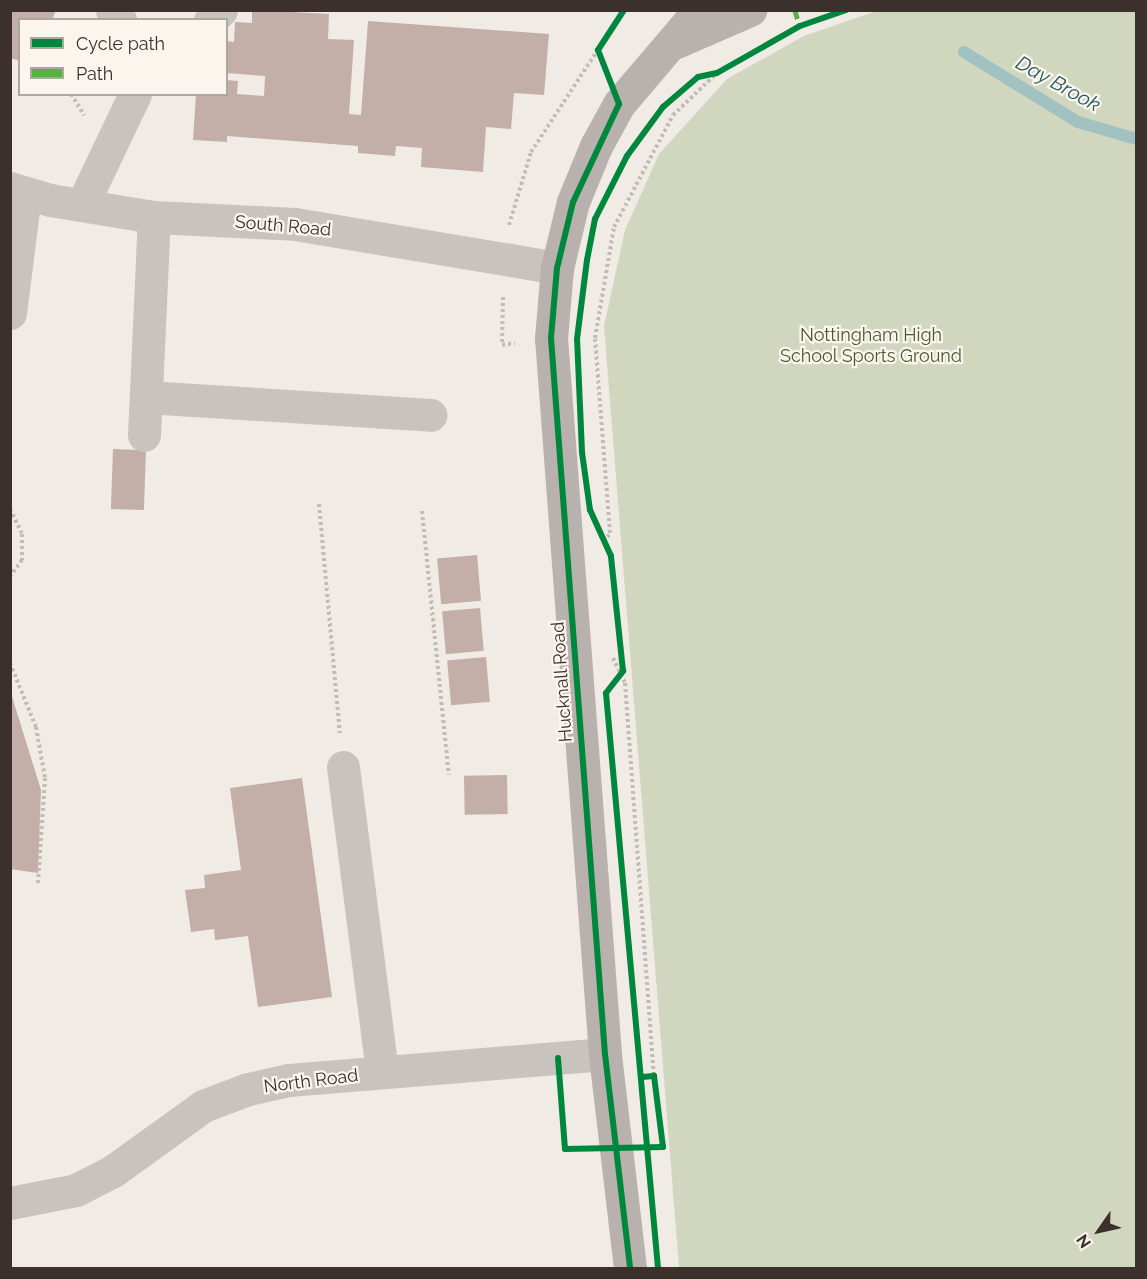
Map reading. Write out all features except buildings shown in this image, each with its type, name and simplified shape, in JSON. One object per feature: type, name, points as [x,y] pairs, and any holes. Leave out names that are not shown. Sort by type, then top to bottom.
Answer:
[{"type":"main road","name":"Hucknall Road","points":[[630,1269],[605,1054],[554,379],[557,268],[573,202],[618,104],[699,10]]},
{"type":"main road","name":"Hucknall Road","points":[[672,44],[750,10]]},
{"type":"lane","points":[[83,203],[134,96]]},
{"type":"lane","name":"South Road","points":[[15,192],[154,217],[295,224],[557,268]]},
{"type":"lane","points":[[10,313],[15,192]]},
{"type":"lane","points":[[144,435],[154,217]]},
{"type":"lane","points":[[146,397],[430,415]]},
{"type":"lane","points":[[344,767],[382,1072]]},
{"type":"lane","name":"North Road","points":[[10,1203],[76,1190],[113,1171],[203,1106],[248,1089],[382,1072],[605,1054]]},
{"type":"path","points":[[486,256],[505,237],[531,152],[624,10]]},
{"type":"path","points":[[598,50],[618,104]]},
{"type":"path","points":[[698,77],[717,73]]},
{"type":"path","points":[[604,546],[610,533],[595,338],[614,227],[673,115],[717,73]]},
{"type":"path","points":[[319,504],[344,767]]},
{"type":"path","points":[[10,509],[22,534],[22,551],[10,576]]},
{"type":"path","points":[[422,511],[448,775]]},
{"type":"path","points":[[597,528],[604,546]]},
{"type":"path","points":[[618,644],[622,670],[654,1076],[642,1077]]},
{"type":"path","points":[[607,651],[622,670]]},
{"type":"path","points":[[10,663],[36,727],[45,778],[38,884]]},
{"type":"path","points":[[611,686],[622,670]]},
{"type":"green space","name":"Nottingham High School Sports Ground","points":[[876,11],[1136,11],[1136,1268],[679,1267],[604,326],[625,230],[659,154],[727,79],[804,36]]},
{"type":"waterway","name":"Day Brook","points":[[964,52],[1078,122],[1136,139]]},
{"type":"marked path","points":[[795,10],[800,26]]},
{"type":"cycle path","points":[[624,10],[598,50],[619,104],[573,202],[557,268],[551,338],[605,1054],[630,1268]]},
{"type":"cycle path","points":[[658,1268],[606,693],[623,671],[611,556],[590,510],[582,452],[577,339],[587,260],[595,219],[627,156],[663,107],[698,77],[717,73],[800,26],[846,10]]},
{"type":"cycle path","points":[[558,1058],[565,1149],[663,1147],[654,1076],[642,1077]]}]
